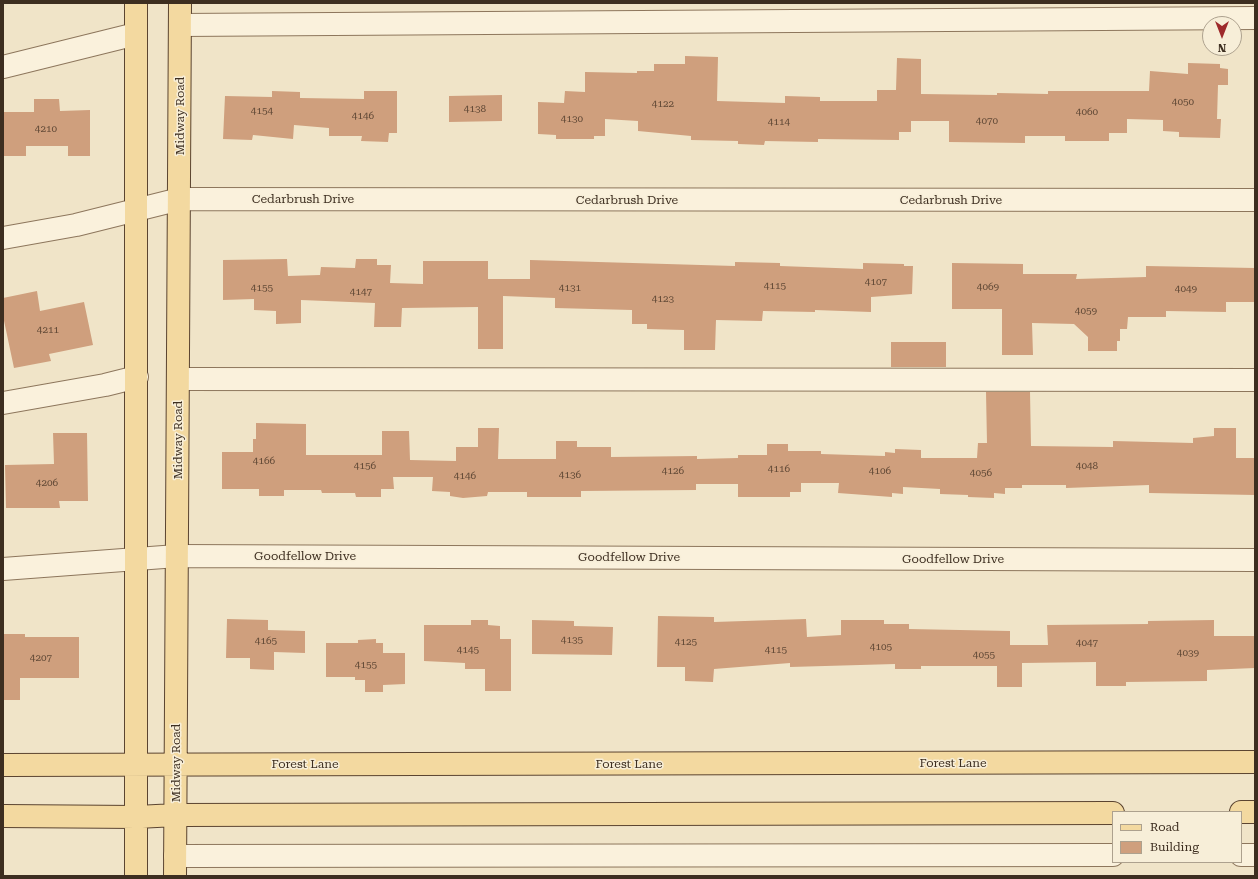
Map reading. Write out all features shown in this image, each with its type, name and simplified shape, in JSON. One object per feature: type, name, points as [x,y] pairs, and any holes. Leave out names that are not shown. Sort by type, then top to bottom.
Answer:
[{"type":"main road","points":[[136,3],[136,876]]},
{"type":"main road","name":"Midway Road","points":[[175,866],[180,3]]},
{"type":"main road","name":"Forest Lane","points":[[3,765],[1255,762]]},
{"type":"main road","points":[[3,816],[137,817],[176,815],[1112,812]]},
{"type":"main road","points":[[1242,812],[1255,812]]},
{"type":"street","points":[[180,26],[1255,18]]},
{"type":"street","points":[[3,67],[136,34]]},
{"type":"street","name":"Cedarbrush Drive","points":[[3,238],[76,225],[180,199],[1255,200]]},
{"type":"street","points":[[3,403],[137,377]]},
{"type":"street","points":[[178,379],[1255,380]]},
{"type":"street","name":"Goodfellow Drive","points":[[3,569],[177,556],[1255,560]]},
{"type":"street","points":[[175,866],[1112,855]]},
{"type":"street","points":[[1242,855],[1255,855]]},
{"type":"building","points":[[685,56],[718,57],[717,101],[785,103],[785,96],[820,97],[820,101],[877,101],[877,90],[896,90],[897,58],[921,59],[921,94],[997,95],[997,93],[1048,94],[1048,91],[1149,91],[1150,71],[1188,74],[1188,63],[1220,64],[1220,68],[1228,69],[1228,85],[1218,85],[1217,119],[1221,119],[1220,138],[1179,137],[1179,132],[1163,131],[1163,120],[1127,119],[1127,133],[1109,133],[1109,141],[1065,141],[1065,136],[1025,136],[1025,143],[949,142],[949,121],[911,121],[911,132],[899,132],[899,140],[818,139],[818,142],[765,141],[764,145],[738,144],[738,141],[691,140],[691,136],[638,131],[638,121],[605,119],[605,136],[594,136],[594,139],[556,139],[556,135],[538,134],[538,102],[564,103],[565,91],[585,92],[585,72],[637,73],[637,71],[654,71],[654,64],[685,64]]},
{"type":"building","points":[[272,91],[300,92],[300,98],[364,99],[364,91],[397,91],[397,133],[389,133],[388,142],[361,141],[362,136],[329,136],[329,128],[294,125],[293,139],[253,135],[252,140],[223,139],[225,96],[272,97]]},
{"type":"building","points":[[502,95],[502,121],[449,122],[449,96]]},
{"type":"building","points":[[34,99],[59,99],[60,111],[90,110],[90,156],[68,156],[68,146],[26,146],[26,156],[3,156],[3,112],[34,112]]},
{"type":"building","points":[[287,259],[288,276],[320,275],[321,267],[355,268],[356,259],[377,259],[377,265],[391,265],[390,283],[423,284],[423,261],[488,261],[488,279],[530,279],[530,260],[735,266],[735,262],[780,263],[780,266],[863,269],[863,263],[904,264],[904,266],[913,266],[912,294],[871,297],[871,312],[815,310],[815,312],[763,311],[762,321],[716,320],[715,350],[684,350],[684,330],[647,329],[647,324],[632,324],[632,310],[555,308],[555,298],[503,296],[503,349],[478,349],[478,307],[402,308],[401,327],[374,327],[375,303],[301,300],[301,323],[276,324],[276,311],[254,310],[254,299],[223,300],[223,260]]},
{"type":"building","points":[[952,263],[1023,264],[1023,274],[1077,274],[1076,279],[1146,277],[1146,266],[1255,268],[1255,302],[1226,302],[1226,312],[1166,311],[1166,317],[1128,317],[1127,329],[1120,329],[1120,341],[1117,341],[1117,351],[1088,351],[1088,337],[1074,324],[1032,323],[1033,355],[1002,355],[1002,309],[952,309]]},
{"type":"building","points":[[37,291],[40,311],[84,302],[93,345],[49,354],[51,361],[14,368],[3,316],[3,298]]},
{"type":"building","points":[[891,342],[946,342],[946,367],[891,367]]},
{"type":"building","points":[[986,392],[1030,392],[1031,446],[1113,447],[1113,441],[1193,443],[1193,438],[1214,436],[1214,428],[1236,428],[1236,458],[1255,458],[1255,495],[1149,493],[1149,485],[1066,488],[1066,485],[1022,485],[1022,488],[1005,488],[1005,494],[994,493],[994,498],[940,494],[940,489],[903,487],[903,494],[892,493],[892,497],[838,493],[839,483],[801,483],[801,492],[790,492],[790,497],[738,497],[738,484],[696,484],[696,490],[581,491],[581,497],[527,497],[527,492],[488,492],[487,496],[463,498],[450,496],[450,492],[432,491],[433,477],[393,477],[394,489],[381,489],[381,497],[356,497],[355,493],[322,493],[321,490],[284,490],[284,496],[259,496],[259,489],[222,489],[222,452],[253,452],[253,439],[256,439],[256,423],[306,424],[306,455],[382,455],[382,431],[409,431],[410,460],[456,461],[456,447],[478,447],[478,428],[499,428],[498,459],[556,459],[556,441],[577,441],[577,447],[611,447],[611,457],[697,456],[697,459],[738,458],[738,455],[767,455],[767,444],[788,444],[788,451],[821,451],[821,454],[885,456],[885,452],[895,453],[895,449],[921,450],[921,458],[977,458],[978,443],[987,443]]},
{"type":"building","points":[[53,433],[87,433],[88,501],[59,501],[60,508],[6,508],[5,465],[54,464]]},
{"type":"building","points":[[658,616],[714,617],[714,622],[806,619],[807,637],[841,635],[841,620],[884,620],[884,624],[909,624],[909,629],[1010,631],[1010,645],[1048,645],[1047,625],[1148,624],[1148,621],[1214,620],[1214,636],[1255,636],[1255,668],[1207,670],[1207,681],[1126,682],[1126,686],[1096,686],[1096,662],[1022,663],[1022,687],[997,687],[997,666],[921,666],[921,669],[895,669],[895,664],[790,667],[790,663],[714,669],[713,682],[685,681],[685,667],[657,667]]},
{"type":"building","points":[[227,619],[268,620],[268,630],[305,631],[305,653],[274,652],[274,670],[250,669],[250,658],[226,658]]},
{"type":"building","points":[[471,620],[488,620],[488,625],[500,626],[500,639],[511,639],[511,691],[485,691],[485,669],[465,669],[465,663],[424,661],[424,625],[471,625]]},
{"type":"building","points":[[532,620],[574,621],[574,626],[613,627],[612,655],[532,654]]},
{"type":"building","points":[[3,634],[25,634],[25,637],[79,637],[79,678],[20,678],[20,700],[3,700]]},
{"type":"building","points":[[376,639],[376,643],[383,643],[383,653],[405,653],[405,684],[383,685],[383,692],[365,692],[365,680],[355,680],[355,677],[326,677],[326,643],[358,643],[358,640]]}]
